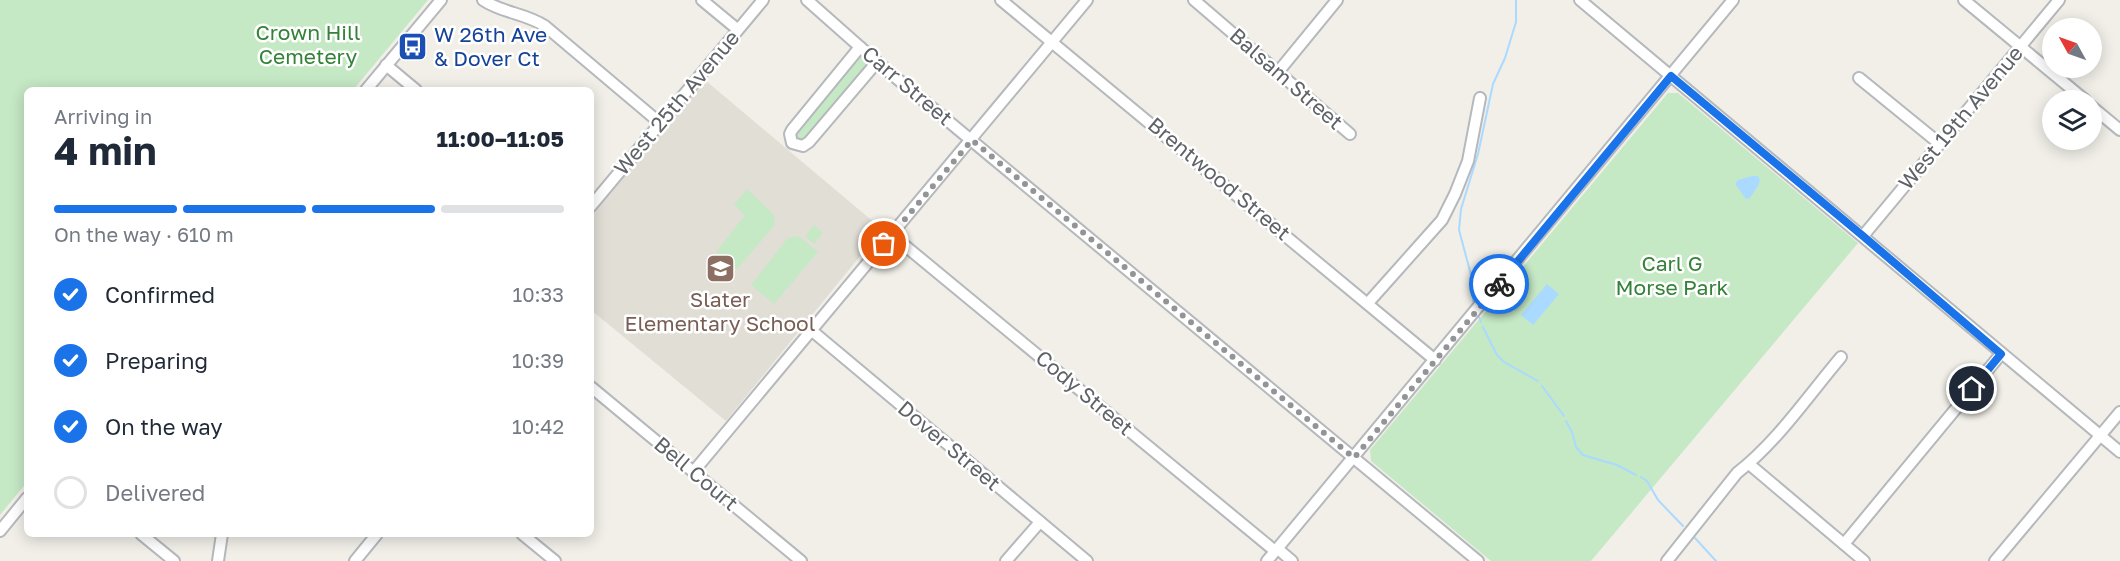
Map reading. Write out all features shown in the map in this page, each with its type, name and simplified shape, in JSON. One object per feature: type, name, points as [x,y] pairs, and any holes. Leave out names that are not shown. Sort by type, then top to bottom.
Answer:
[{"type":"street","points":[[368,87],[441,0]]},
{"type":"street","points":[[483,0],[501,10],[529,17],[545,26],[660,123]]},
{"type":"street","points":[[702,0],[738,29]]},
{"type":"street","name":"West 25th Avenue","points":[[594,202],[763,0]]},
{"type":"street","name":"Carr Street","points":[[807,0],[877,62],[1478,561]]},
{"type":"street","name":"Brentwood Street","points":[[1002,0],[1436,360]]},
{"type":"street","points":[[694,471],[1087,0]]},
{"type":"street","name":"Balsam Street","points":[[1194,0],[1350,134]]},
{"type":"street","points":[[1278,72],[1337,0]]},
{"type":"street","points":[[1580,0],[1591,4],[1671,76],[2120,452]]},
{"type":"street","points":[[1267,561],[1733,0]]},
{"type":"street","points":[[1964,0],[2073,90]]},
{"type":"street","name":"West 19th Avenue","points":[[1863,236],[2059,0]]},
{"type":"street","points":[[860,47],[792,130],[790,134],[792,143],[803,147],[809,142],[877,62]]},
{"type":"street","points":[[386,65],[412,87]]},
{"type":"street","points":[[1859,78],[1940,144]]},
{"type":"street","points":[[1368,303],[1442,220],[1468,161],[1480,98]]},
{"type":"street","points":[[2102,115],[2120,130]]},
{"type":"street","name":"Cody Street","points":[[892,235],[1292,561]]},
{"type":"street","name":"Dover Street","points":[[811,330],[1087,561]]},
{"type":"street","points":[[1844,544],[2001,354]]},
{"type":"street","points":[[1667,561],[1737,474],[1770,442],[1841,357]]},
{"type":"street","name":"Bell Court","points":[[594,389],[801,561]]},
{"type":"street","points":[[1995,561],[2120,412]]},
{"type":"street","points":[[1749,464],[1864,561]]},
{"type":"street","points":[[0,531],[24,502]]},
{"type":"street","points":[[1006,561],[1040,522]]},
{"type":"street","points":[[145,537],[174,561]]},
{"type":"street","points":[[218,561],[222,537]]},
{"type":"street","points":[[355,561],[375,537]]},
{"type":"street","points":[[526,537],[555,561]]},
{"type":"shaded area","name":"Slater Elementary School","points":[[705,80],[882,229],[726,421],[594,312],[594,209]]},
{"type":"green space","name":"Crown Hill Cemetery","points":[[0,0],[428,0],[356,87],[24,87],[24,486],[0,515]]},
{"type":"green space","points":[[861,57],[867,61],[866,66],[806,139],[802,143],[796,141],[793,135],[855,60]]},
{"type":"green space","name":"Carl G Morse Park","points":[[1668,93],[1678,93],[1858,243],[1591,561],[1491,561],[1371,461],[1370,450]]},
{"type":"green space","points":[[747,189],[772,213],[775,220],[774,226],[737,269],[716,252],[745,215],[734,205]]},
{"type":"green space","points":[[814,225],[823,233],[814,244],[805,236]]},
{"type":"green space","points":[[795,236],[818,252],[774,304],[751,285],[787,239]]},
{"type":"water","points":[[1758,176],[1760,180],[1750,198],[1746,199],[1735,184],[1738,180]]},
{"type":"water","points":[[1547,284],[1559,294],[1533,325],[1521,315]]},
{"type":"waterway","points":[[1473,301],[1474,286],[1459,230],[1461,209],[1478,154],[1493,84],[1505,58],[1516,22],[1516,0]]},
{"type":"waterway","points":[[1479,317],[1481,322]]},
{"type":"waterway","points":[[1483,327],[1497,355],[1504,362],[1538,381]]},
{"type":"waterway","points":[[1542,386],[1564,416]]},
{"type":"waterway","points":[[1566,421],[1576,447],[1583,455],[1617,465],[1636,475]]},
{"type":"waterway","points":[[1641,477],[1647,481],[1658,500],[1683,526]]},
{"type":"waterway","points":[[1695,538],[1716,561]]},
{"type":"way so far","points":[[884,244],[972,140],[1354,458],[1499,284]]},
{"type":"place","name":"W 26th Ave & Dover Ct","points":[[413,47]]},
{"type":"place","name":"Slater Elementary School","points":[[720,269]]},
{"type":"route","points":[[1499,284],[1671,76],[2001,354],[1972,389]]}]
